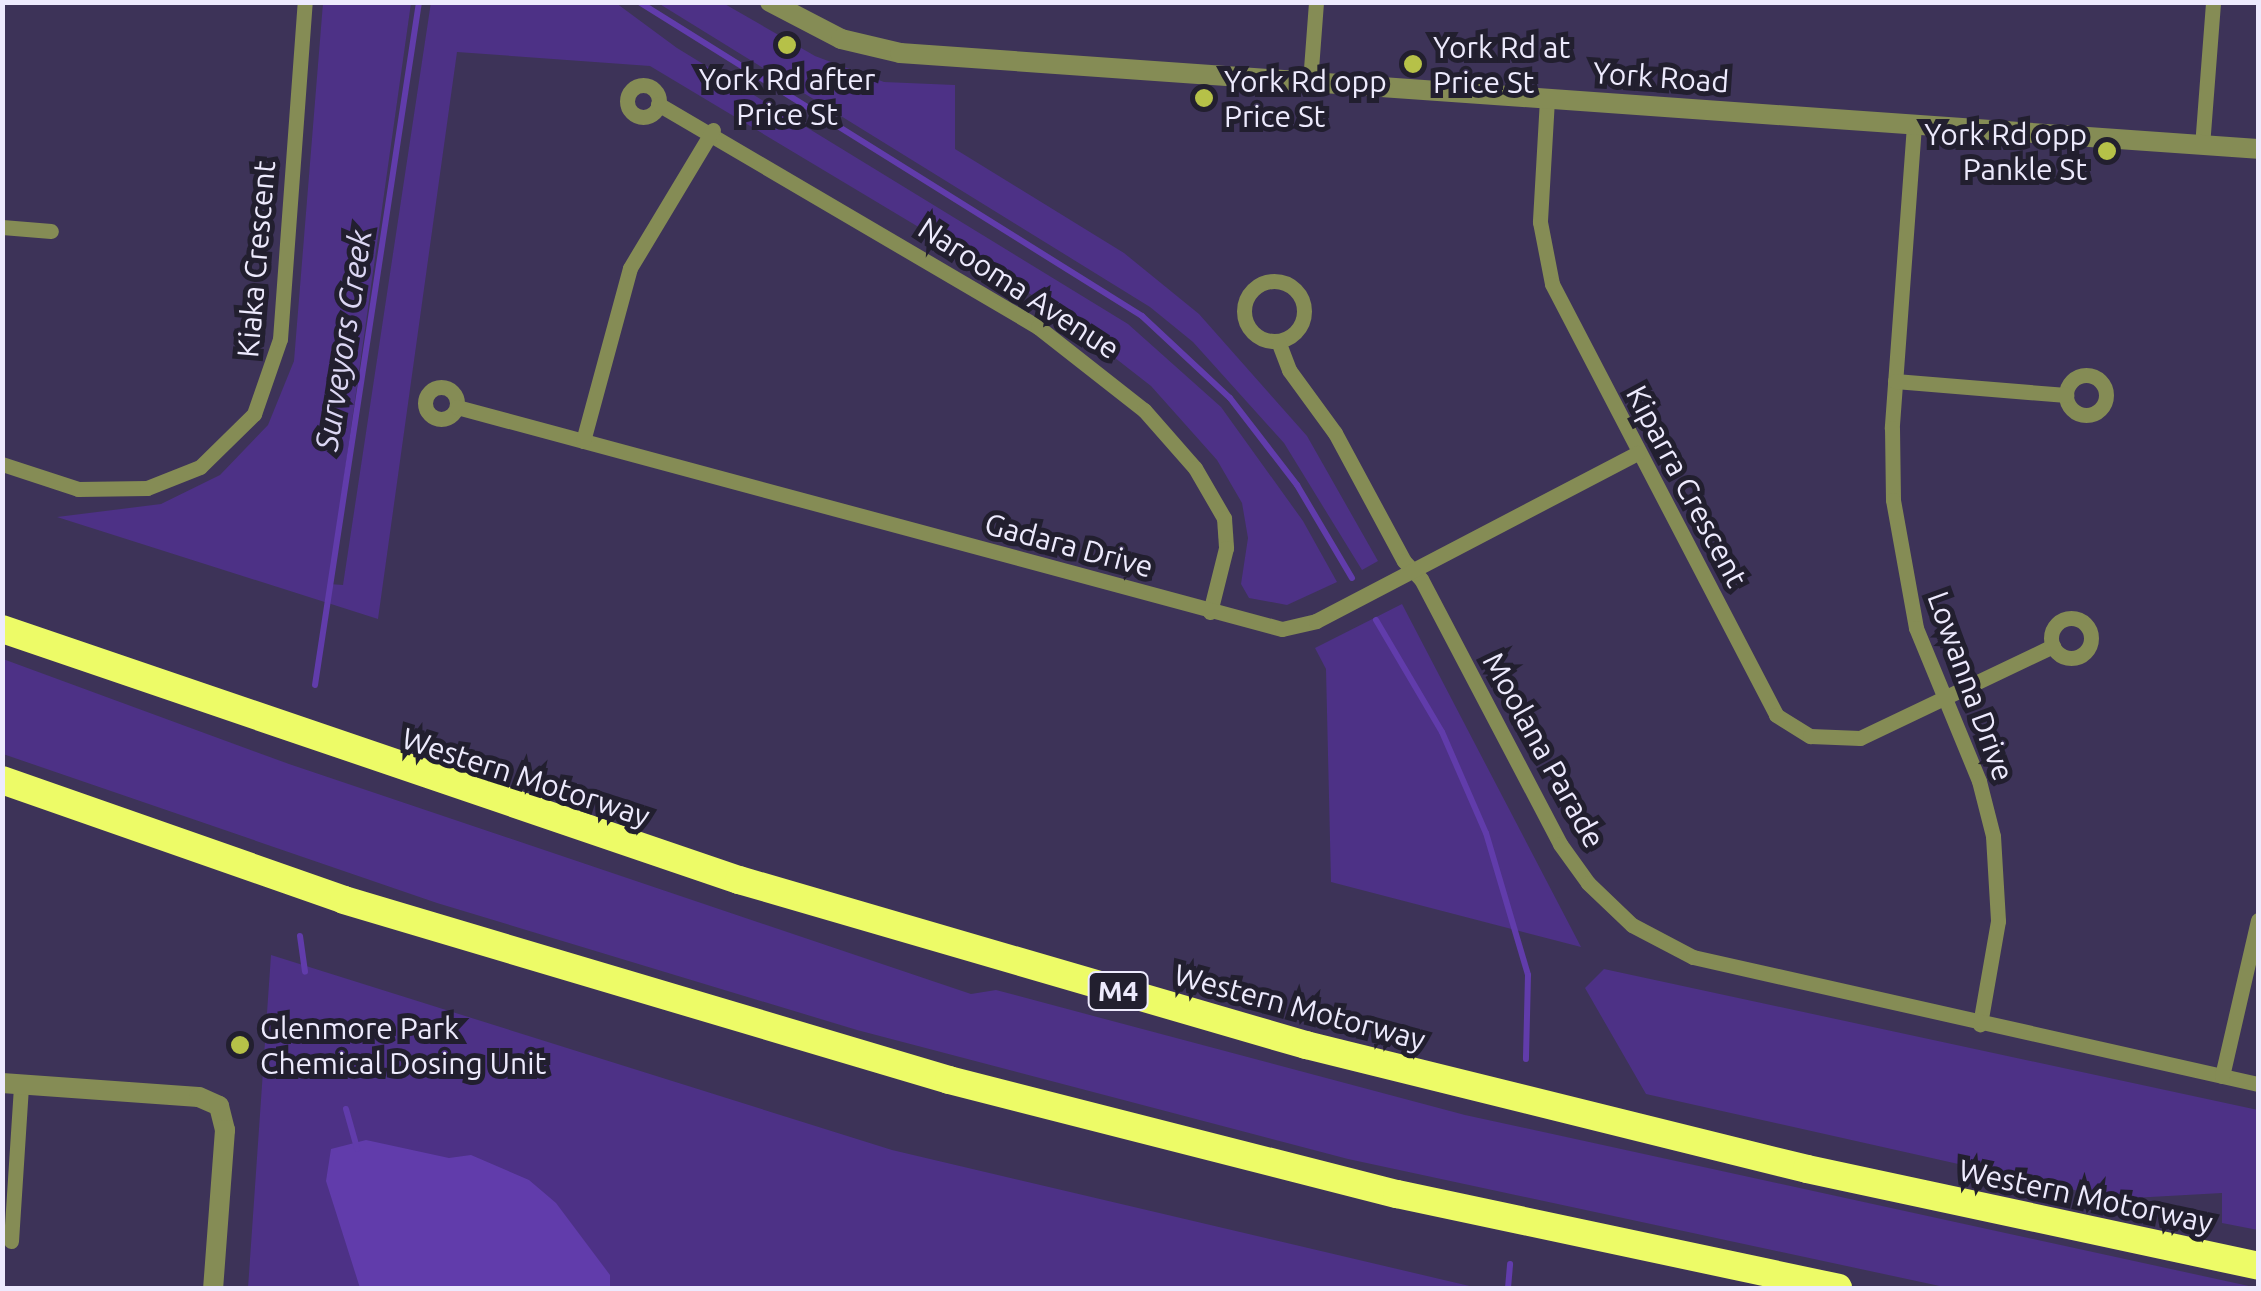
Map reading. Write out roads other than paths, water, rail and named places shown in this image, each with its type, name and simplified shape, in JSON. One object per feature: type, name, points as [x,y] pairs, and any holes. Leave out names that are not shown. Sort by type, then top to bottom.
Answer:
[{"type":"highway","name":"Western Motorway","points":[[2,629],[326,745],[738,880],[1288,1040],[1807,1169],[2258,1266]]},
{"type":"highway","points":[[2,780],[344,900],[949,1080],[1398,1194],[1838,1288]]},
{"type":"street","name":"Kiaka Crescent","points":[[2,464],[88,490],[147,488],[200,467],[254,414],[280,339],[305,2]]},
{"type":"street","name":"York Road","points":[[770,2],[841,39],[900,53],[2258,150]]},
{"type":"street","points":[[1310,82],[1316,2]]},
{"type":"street","points":[[2202,146],[2213,2]]},
{"type":"street","name":"Kiparra Crescent","points":[[1547,99],[1540,200],[1546,264],[1767,701],[1786,722],[1810,736],[1849,740],[1945,700],[2053,646]]},
{"type":"street","name":"Narooma Avenue","points":[[658,104],[713,130],[1038,327],[1144,410],[1195,468],[1224,518],[1226,548],[1210,612]]},
{"type":"street","name":"Lowanna Drive","points":[[1914,125],[1891,452],[1899,553],[1916,628],[1979,781],[1996,858],[1997,941],[1980,1024]]},
{"type":"street","points":[[583,441],[630,268],[713,130]]},
{"type":"street","points":[[2,227],[52,231]]},
{"type":"street","name":"Moolana Parade","points":[[1278,341],[1288,370],[1335,433],[1572,864],[1632,925],[1692,957],[2258,1084]]},
{"type":"street","points":[[1895,381],[2066,394]]},
{"type":"street","name":"Gadara Drive","points":[[457,407],[1273,628],[1301,626],[1638,452]]},
{"type":"street","points":[[2222,1076],[2258,920]]},
{"type":"street","points":[[11,1241],[12,1084],[214,1102],[225,1130],[214,1288]]},
{"type":"waterway","name":"Surveyors Creek","points":[[315,685],[419,2]]},
{"type":"waterway","points":[[639,2],[1142,316],[1230,398],[1297,485],[1352,578]]},
{"type":"waterway","points":[[1376,620],[1442,732],[1486,833],[1528,975],[1526,1059]]},
{"type":"waterway","name":"Surveyors Creek","points":[[300,936],[305,972]]},
{"type":"waterway","name":"Surveyors Creek","points":[[346,1109],[357,1148]]},
{"type":"waterway","points":[[1508,1288],[1510,1264]]},
{"type":"place","name":"York Rd after Price St","points":[[787,45]]},
{"type":"place","name":"York Rd at Price St","points":[[1413,64]]},
{"type":"place","name":"York Rd opp Price St","points":[[1204,98]]},
{"type":"place","name":"York Rd opp Pankle St","points":[[2107,151]]},
{"type":"place","name":"Glenmore Park Chemical Dosing Unit","points":[[240,1045]]}]
